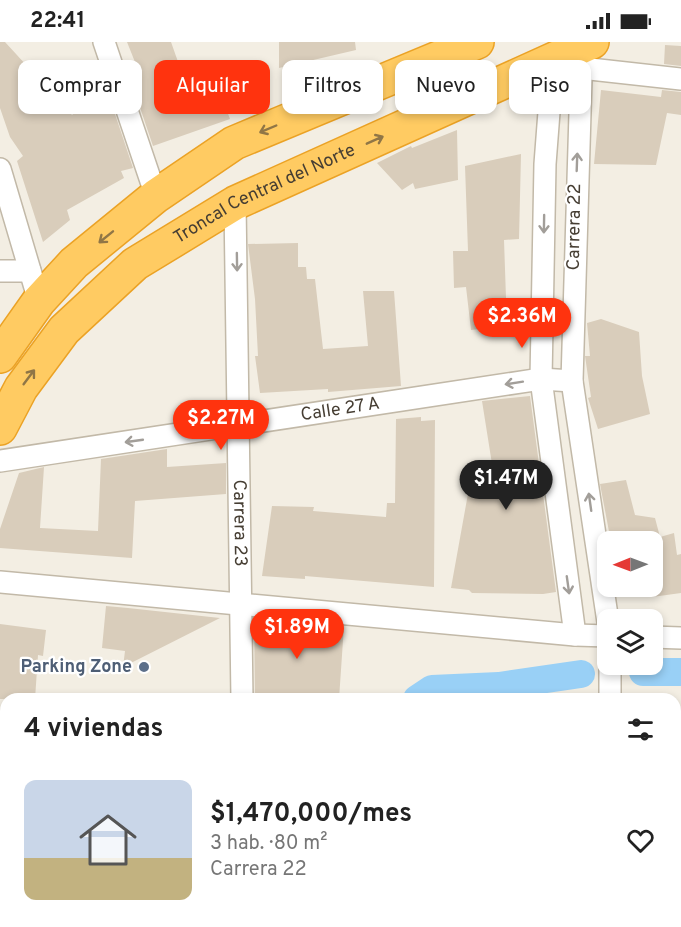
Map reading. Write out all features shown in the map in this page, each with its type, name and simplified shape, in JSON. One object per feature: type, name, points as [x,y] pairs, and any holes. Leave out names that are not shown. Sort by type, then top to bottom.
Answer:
[{"type":"highway","points":[[0,356],[35,286],[74,263],[156,196],[234,143],[477,42]]},
{"type":"highway","name":"Troncal Central del Norte","points":[[0,428],[21,388],[64,330],[135,264],[235,203],[572,58]]},
{"type":"street","points":[[104,42],[117,74],[156,196]]},
{"type":"street","points":[[572,58],[681,79]]},
{"type":"street","name":"Carrera 22","points":[[572,58],[545,164],[541,379],[575,635]]},
{"type":"street","name":"Carrera 22","points":[[572,58],[572,381],[606,609]]},
{"type":"street","points":[[0,169],[35,286]]},
{"type":"street","name":"Carrera 23","points":[[235,203],[243,605],[242,693]]},
{"type":"street","points":[[0,271],[35,286]]},
{"type":"street","name":"Calle 27 A","points":[[0,461],[541,379],[572,381]]},
{"type":"street","points":[[0,582],[597,636]]},
{"type":"street","points":[[663,637],[681,638]]},
{"type":"street","points":[[610,675],[610,693]]},
{"type":"building","points":[[0,42],[5,42],[22,60],[18,60],[18,114],[115,114],[133,168],[121,171],[124,178],[67,210],[70,220],[43,242],[17,161],[23,156],[10,137],[0,108]]},
{"type":"building","points":[[127,42],[171,42],[177,60],[154,60],[154,114],[228,114],[230,119],[153,146],[142,113],[142,60],[134,60]]},
{"type":"building","points":[[279,42],[355,42],[356,50],[313,60],[282,60],[282,67],[279,68]]},
{"type":"building","points":[[665,45],[681,46],[681,66],[664,64]]},
{"type":"building","points":[[601,90],[661,97],[662,90],[681,92],[681,115],[667,113],[656,165],[594,164]]},
{"type":"building","points":[[457,130],[458,180],[415,189],[413,183],[402,190],[377,163],[411,146],[412,148]]},
{"type":"building","points":[[521,154],[519,239],[504,240],[506,298],[517,298],[518,325],[471,330],[466,287],[454,288],[453,251],[468,251],[465,166]]},
{"type":"building","points":[[298,243],[298,267],[306,267],[307,279],[315,279],[323,349],[368,346],[363,291],[394,291],[401,386],[328,392],[328,389],[260,393],[255,356],[258,356],[255,299],[248,244]]},
{"type":"building","points":[[601,319],[639,332],[642,376],[650,414],[598,429],[588,398],[591,397],[585,356],[590,356],[587,323]]},
{"type":"building","points":[[530,396],[556,592],[543,594],[472,593],[469,590],[451,588],[473,466],[492,464],[482,401]]},
{"type":"building","points":[[421,417],[421,421],[435,420],[434,587],[305,576],[305,579],[262,576],[272,506],[314,507],[313,511],[386,517],[387,503],[395,503],[396,419]]},
{"type":"building","points":[[167,449],[167,467],[226,463],[226,494],[135,501],[132,558],[0,548],[0,529],[19,473],[44,467],[40,528],[98,531],[101,459]]},
{"type":"building","points":[[626,480],[635,515],[655,518],[658,531],[609,531],[600,484]]},
{"type":"building","points":[[674,533],[677,555],[681,554],[681,593],[663,595],[663,536]]},
{"type":"building","points":[[106,606],[220,618],[123,667],[125,651],[102,648]]},
{"type":"building","points":[[254,619],[344,626],[339,693],[255,693]]},
{"type":"building","points":[[0,624],[46,630],[43,656],[38,655],[35,693],[0,693]]},
{"type":"waterway","points":[[663,672],[681,672]]},
{"type":"waterway","points":[[426,693],[432,689],[499,686],[581,674]]},
{"type":"place","name":"Parking Zone","points":[[144,667]]}]
